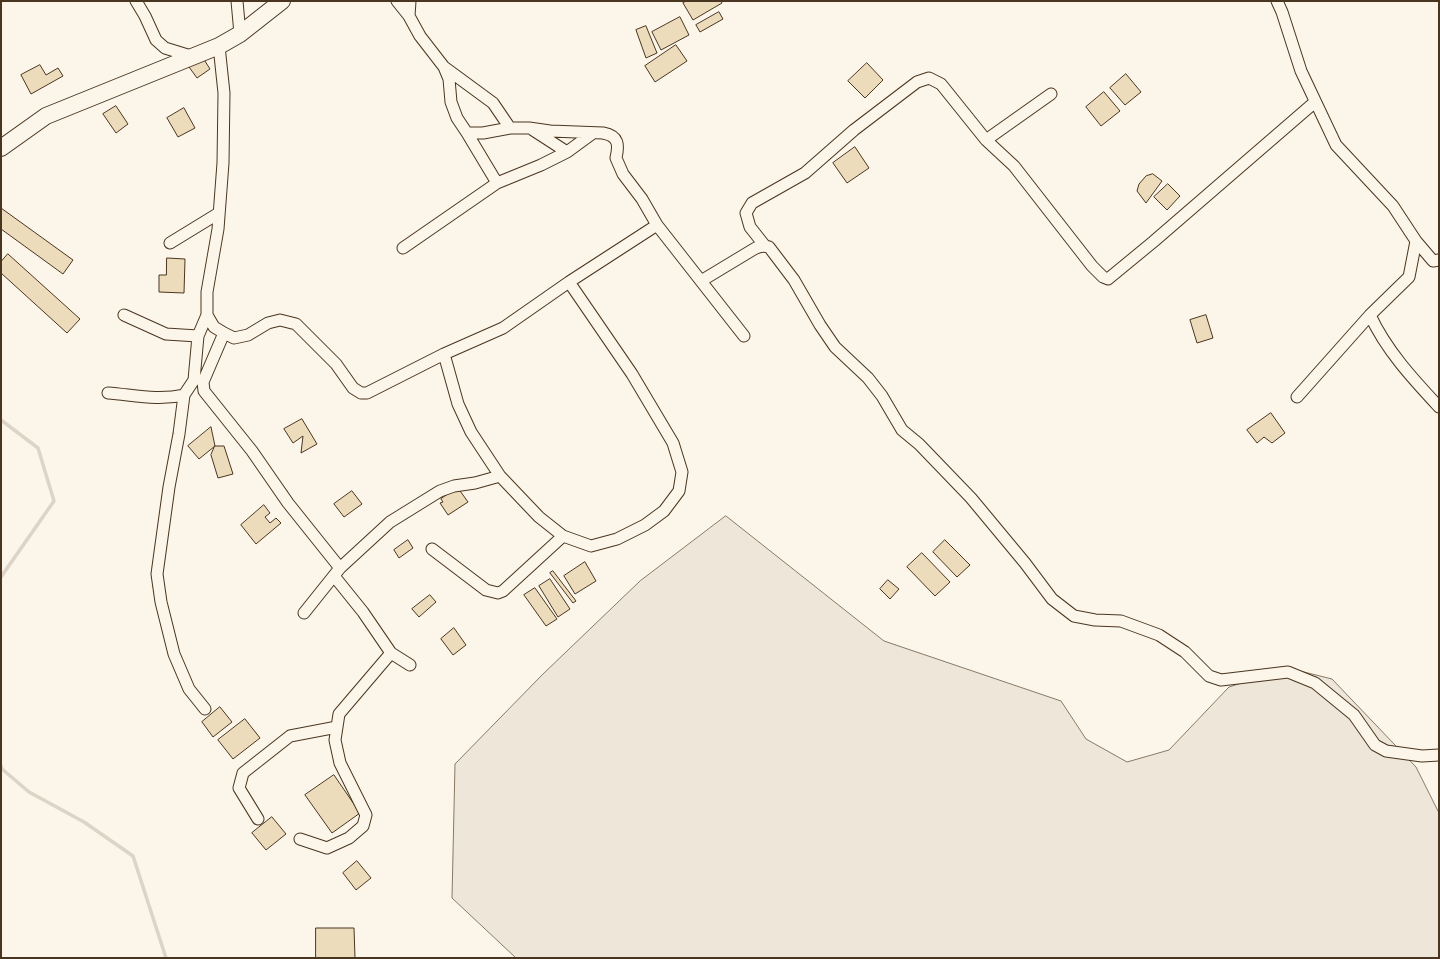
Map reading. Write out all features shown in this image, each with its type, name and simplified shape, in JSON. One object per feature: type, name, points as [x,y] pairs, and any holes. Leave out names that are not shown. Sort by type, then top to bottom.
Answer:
[{"type":"street","points":[[136,1],[156,40],[165,48],[194,57]]},
{"type":"street","points":[[237,1],[240,34]]},
{"type":"street","points":[[2,143],[46,116],[219,46],[240,34],[282,1]]},
{"type":"street","points":[[398,1],[409,16],[420,36],[444,67],[449,79],[451,102],[457,118],[498,183]]},
{"type":"street","points":[[409,16],[410,1]]},
{"type":"street","points":[[1277,1],[1301,71],[1336,145],[1393,206],[1416,241],[1433,261],[1439,260]]},
{"type":"street","points":[[219,46],[224,93],[218,229],[207,292],[207,315],[198,336],[198,381],[204,391],[252,451],[337,572],[391,653],[410,665]]},
{"type":"street","points":[[444,67],[493,103],[510,128]]},
{"type":"street","points":[[1315,102],[1108,278],[1103,277],[1092,266],[1014,166],[986,140],[940,84],[929,78],[917,82],[854,130],[805,173],[752,203],[746,213],[750,227],[765,246],[769,247],[794,280],[820,325],[836,347],[868,378],[882,396],[902,430],[919,444],[971,498],[1025,563],[1052,599],[1074,616],[1095,620],[1122,621],[1159,635],[1185,652],[1209,676],[1221,680],[1288,672],[1315,683],[1354,715],[1376,745],[1386,751],[1422,756],[1439,755]]},
{"type":"street","points":[[986,140],[1051,94]]},
{"type":"street","points":[[467,133],[483,133],[510,128],[529,128],[550,132],[593,132],[611,134],[616,140],[618,147],[616,158],[623,174],[642,199],[657,225],[744,336]]},
{"type":"street","points":[[529,128],[567,152]]},
{"type":"street","points":[[403,248],[498,183],[541,165],[567,152],[593,132]]},
{"type":"street","points":[[170,243],[219,213]]},
{"type":"street","points":[[207,315],[214,327],[224,334],[234,338],[248,335],[268,323],[280,320],[296,324],[336,364],[353,388],[361,393],[367,393],[444,354],[503,328],[569,282],[657,225]]},
{"type":"street","points":[[1297,396],[1370,315],[1409,277],[1416,241]]},
{"type":"street","points":[[701,281],[754,249],[765,246]]},
{"type":"street","points":[[444,354],[458,404],[471,432],[500,476],[539,517],[563,536],[591,546],[617,539],[644,524],[664,511],[678,491],[682,472],[673,443],[636,380],[569,282]]},
{"type":"street","points":[[124,315],[166,334],[198,336]]},
{"type":"street","points":[[1370,315],[1403,368],[1439,407]]},
{"type":"street","points":[[108,393],[151,398],[169,398],[184,395],[198,381],[224,334]]},
{"type":"street","points":[[184,395],[179,434],[168,487],[158,574],[161,602],[174,654],[189,689],[205,709]]},
{"type":"street","points":[[304,613],[337,572],[390,522],[440,491],[454,486],[475,483],[500,476]]},
{"type":"street","points":[[432,549],[486,590],[498,592],[503,591],[563,536]]},
{"type":"street","points":[[300,839],[327,848],[349,838],[363,826],[366,815],[340,763],[335,740],[339,714],[391,653]]},
{"type":"street","points":[[258,819],[239,788],[243,773],[290,736],[337,727]]},
{"type":"shaded area","points":[[726,516],[884,641],[1061,701],[1086,739],[1127,762],[1169,750],[1229,687],[1288,668],[1332,679],[1416,767],[1439,813],[1439,958],[516,958],[452,898],[455,764],[542,675],[640,581]]},
{"type":"building","points":[[687,1],[721,1],[722,3],[693,20],[683,3]]},
{"type":"building","points":[[719,12],[723,19],[700,32],[696,25]]},
{"type":"building","points":[[680,17],[689,35],[661,50],[652,32]]},
{"type":"building","points":[[646,26],[657,53],[646,58],[636,30]]},
{"type":"building","points":[[676,45],[687,61],[655,82],[645,66]]},
{"type":"building","points":[[203,58],[210,69],[197,78],[189,67]]},
{"type":"building","points":[[867,63],[883,80],[865,98],[848,81]]},
{"type":"building","points":[[40,65],[46,75],[58,68],[63,76],[31,94],[21,75]]},
{"type":"building","points":[[1126,74],[1141,92],[1125,105],[1110,88]]},
{"type":"building","points":[[1104,92],[1120,111],[1101,126],[1086,107]]},
{"type":"building","points":[[116,106],[128,124],[116,133],[103,114]]},
{"type":"building","points":[[184,108],[195,128],[178,137],[167,118]]},
{"type":"building","points":[[855,147],[869,168],[847,183],[833,163]]},
{"type":"building","points":[[1153,174],[1162,181],[1146,203],[1137,191],[1139,184],[1146,176]]},
{"type":"building","points":[[1168,184],[1180,196],[1167,210],[1154,197]]},
{"type":"building","points":[[1,208],[73,260],[63,274],[1,229]]},
{"type":"building","points":[[8,254],[80,319],[67,333],[1,273],[1,262]]},
{"type":"building","points":[[167,258],[185,259],[184,293],[159,292],[159,275],[166,275]]},
{"type":"building","points":[[1206,315],[1213,338],[1197,343],[1190,320]]},
{"type":"building","points":[[1271,413],[1285,433],[1272,443],[1264,437],[1257,443],[1247,430]]},
{"type":"building","points":[[302,419],[317,444],[301,453],[303,436],[293,443],[284,429]]},
{"type":"building","points":[[211,427],[215,446],[199,459],[188,446]]},
{"type":"building","points":[[215,446],[224,446],[233,474],[218,478],[211,455]]},
{"type":"building","points":[[458,488],[468,502],[448,515],[440,503],[443,502],[441,499]]},
{"type":"building","points":[[352,491],[362,504],[344,517],[334,504]]},
{"type":"building","points":[[264,505],[270,513],[265,517],[270,523],[276,518],[281,523],[256,544],[241,525]]},
{"type":"building","points":[[408,540],[413,548],[399,558],[394,550]]},
{"type":"building","points":[[945,540],[970,565],[957,577],[933,552]]},
{"type":"building","points":[[922,553],[950,582],[935,596],[907,567]]},
{"type":"building","points":[[585,562],[596,581],[575,594],[564,576]]},
{"type":"building","points":[[553,571],[576,601],[573,603],[550,573]]},
{"type":"building","points":[[550,579],[570,609],[558,617],[539,586]]},
{"type":"building","points":[[888,580],[899,589],[890,599],[880,589]]},
{"type":"building","points":[[535,588],[557,619],[546,626],[524,595]]},
{"type":"building","points":[[430,595],[436,602],[419,617],[412,609]]},
{"type":"building","points":[[454,628],[466,645],[453,655],[441,639]]},
{"type":"building","points":[[220,707],[232,722],[213,737],[202,722]]},
{"type":"building","points":[[245,719],[260,738],[233,759],[218,740]]},
{"type":"building","points":[[334,775],[360,813],[332,833],[305,795]]},
{"type":"building","points":[[272,817],[286,834],[266,850],[252,833]]},
{"type":"building","points":[[357,861],[371,878],[356,890],[343,873]]},
{"type":"building","points":[[316,928],[354,928],[355,958],[316,958]]},
{"type":"waterway","points":[[1,420],[38,448],[54,501],[1,577]]},
{"type":"waterway","points":[[1,766],[2,769],[29,792],[84,822],[133,856],[166,958]]}]
